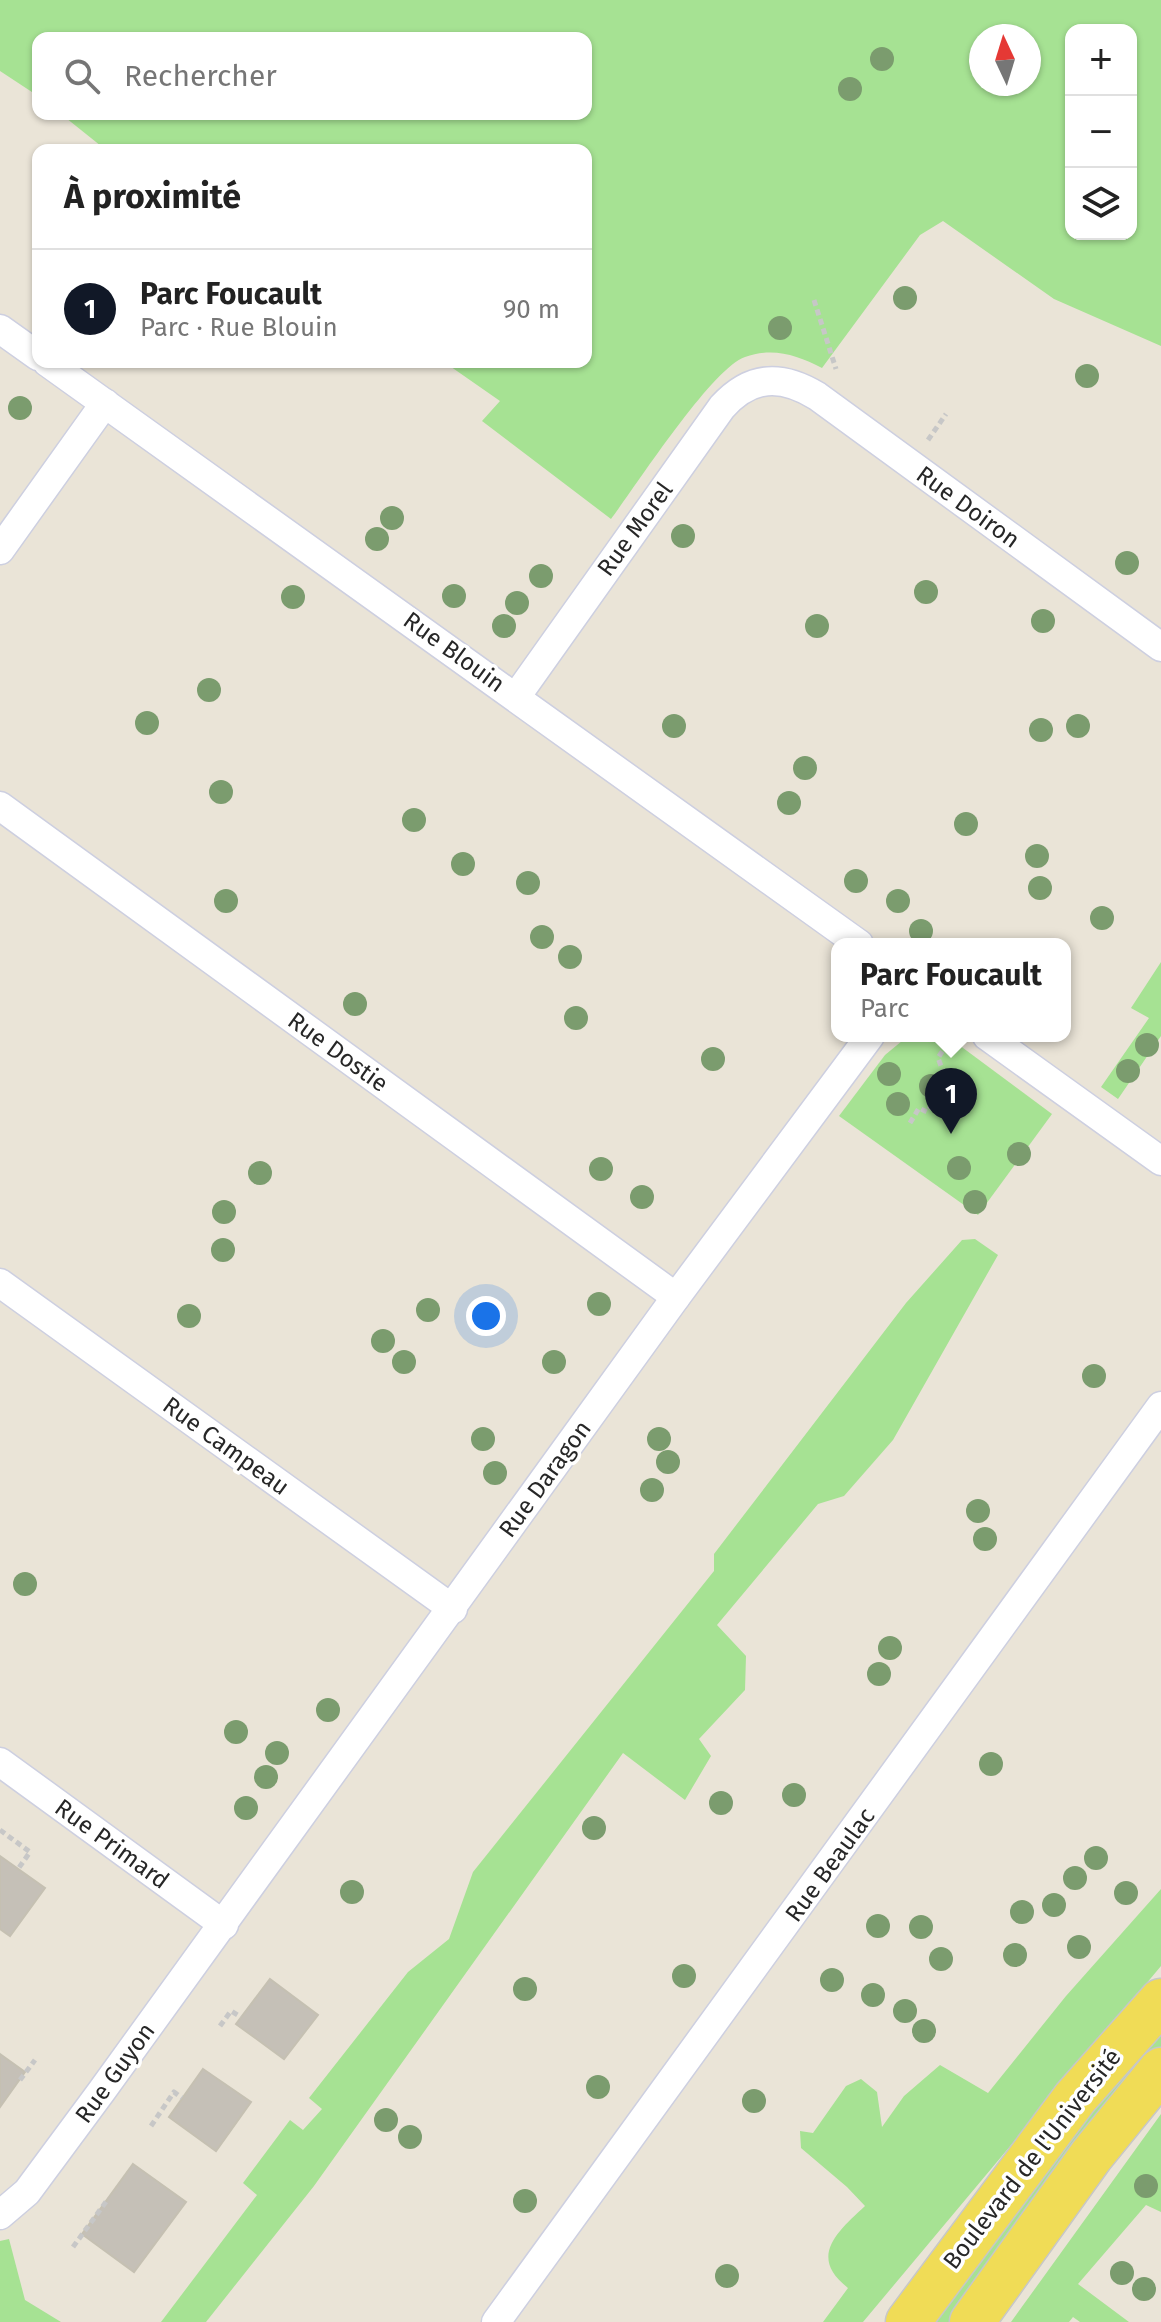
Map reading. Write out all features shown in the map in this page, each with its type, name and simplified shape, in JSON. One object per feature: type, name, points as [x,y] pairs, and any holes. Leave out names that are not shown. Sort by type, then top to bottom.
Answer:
[{"type":"main road","name":"Boulevard de l'Université","points":[[908,2322],[1067,2109],[1161,2001]]},
{"type":"main road","name":"Boulevard de l'Université","points":[[972,2322],[1091,2156],[1161,2070]]},
{"type":"street","points":[[0,329],[32,352]]},
{"type":"street","name":"Rue Blouin","points":[[55,368],[851,938]]},
{"type":"street","name":"Rue Doiron","points":[[769,379],[787,381],[817,396],[1161,647]]},
{"type":"street","name":"Rue Morel","points":[[516,697],[722,407],[737,391],[752,382],[769,379]]},
{"type":"street","points":[[0,550],[105,403]]},
{"type":"street","name":"Rue Dostie","points":[[0,806],[676,1297]]},
{"type":"street","name":"Rue Daragon","points":[[224,1925],[676,1297],[866,1042]]},
{"type":"street","points":[[995,1042],[1161,1161]]},
{"type":"street","name":"Rue Campeau","points":[[0,1283],[453,1609]]},
{"type":"street","name":"Rue Beaulac","points":[[496,2322],[1161,1406]]},
{"type":"street","name":"Rue Primard","points":[[0,1762],[224,1925]]},
{"type":"street","name":"Rue Guyon","points":[[0,2215],[27,2192],[224,1925]]},
{"type":"path","points":[[814,300],[836,369]]},
{"type":"path","points":[[910,1123],[919,1108],[927,1112],[947,1082],[938,1058],[948,1042]]},
{"type":"path","points":[[0,1830],[30,1852],[18,1869]]},
{"type":"path","points":[[220,2026],[231,2011],[241,2017]]},
{"type":"path","points":[[20,2080],[35,2060]]},
{"type":"path","points":[[151,2126],[174,2092],[182,2098]]},
{"type":"path","points":[[73,2247],[108,2199]]},
{"type":"green space","points":[[0,0],[1161,0],[1161,346],[1054,299],[943,221],[920,235],[822,368],[794,356],[775,353],[755,354],[731,366],[694,405],[611,519],[482,421],[500,401],[453,368],[592,368],[592,144],[98,144],[68,120],[592,120],[592,32],[32,32],[32,92],[0,71]]},
{"type":"green space","points":[[1161,962],[1161,1036],[1118,1099],[1101,1087],[1149,1018],[1131,1008]]},
{"type":"green space","points":[[901,1042],[955,1042],[1052,1114],[978,1215],[839,1116],[885,1055]]},
{"type":"green space","points":[[975,1239],[998,1255],[893,1440],[844,1496],[818,1504],[717,1625],[746,1656],[745,1690],[699,1739],[711,1756],[685,1800],[623,1753],[314,2186],[206,2322],[161,2322],[257,2195],[243,2183],[290,2120],[303,2130],[322,2109],[309,2098],[408,1972],[449,1939],[473,1872],[714,1571],[714,1554],[906,1303],[962,1240]]},
{"type":"green space","points":[[1161,1889],[1161,1966],[863,2322],[823,2322],[848,2288],[830,2266],[828,2255],[831,2245],[845,2225],[865,2206],[801,2148],[800,2131],[813,2133],[846,2086],[861,2079],[877,2092],[882,2127],[904,2096],[940,2065],[988,2093],[1066,1996]]},
{"type":"green space","points":[[1161,2029],[1161,2048],[1072,2153],[950,2322],[933,2322],[998,2223]]},
{"type":"green space","points":[[1161,2114],[1161,2212],[1146,2205],[1078,2284],[1129,2322],[1080,2322],[1073,2317],[1069,2322],[1011,2322]]},
{"type":"green space","points":[[9,2239],[25,2300],[61,2322],[0,2322],[0,2241]]},
{"type":"building","points":[[0,1856],[45,1888],[10,1936],[0,1929]]},
{"type":"building","points":[[270,1979],[318,2015],[284,2059],[236,2024]]},
{"type":"building","points":[[0,2054],[25,2072],[0,2107]]},
{"type":"building","points":[[203,2069],[251,2102],[216,2151],[169,2117]]},
{"type":"building","points":[[133,2164],[186,2202],[134,2272],[82,2234]]},
{"type":"place","name":"Parc Foucault","points":[[951,1134]]}]
